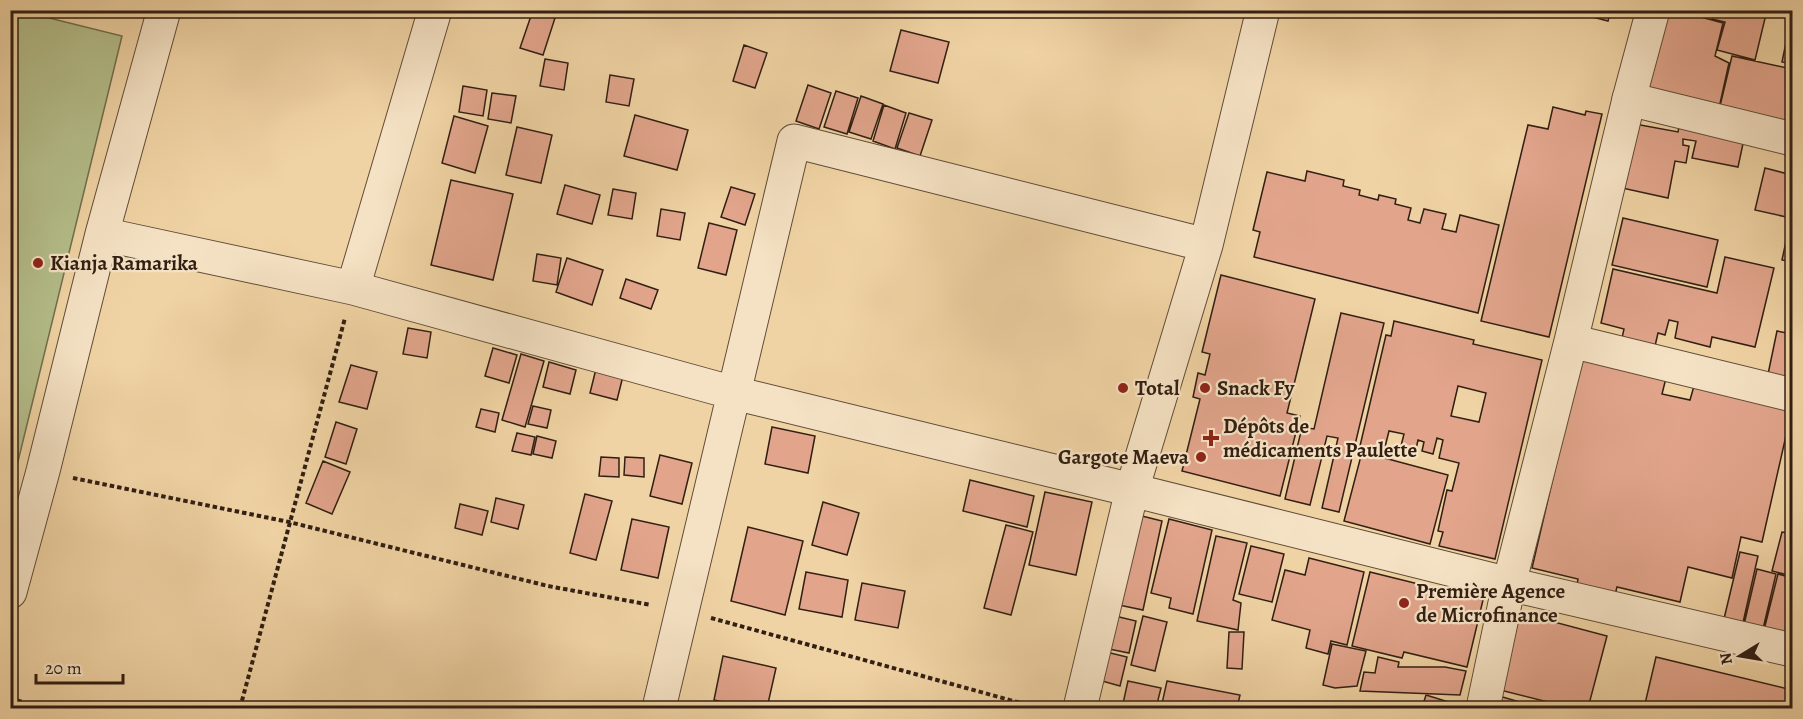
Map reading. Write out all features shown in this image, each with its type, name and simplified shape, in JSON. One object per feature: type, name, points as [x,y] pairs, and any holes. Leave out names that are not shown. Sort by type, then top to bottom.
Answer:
[{"type":"street","points":[[10,592],[43,471],[102,234],[164,10]]},
{"type":"street","points":[[353,288],[435,10]]},
{"type":"street","points":[[1080,708],[1132,490],[1206,245],[1263,10]]},
{"type":"street","points":[[1483,708],[1509,584],[1653,10]]},
{"type":"street","points":[[1629,99],[1792,139]]},
{"type":"street","points":[[660,708],[794,141],[1206,245]]},
{"type":"street","points":[[102,234],[353,288],[734,393],[1509,584],[1792,650]]},
{"type":"street","points":[[1571,341],[1792,395]]},
{"type":"path","points":[[240,708],[353,288]]},
{"type":"path","points":[[43,471],[290,522],[549,586],[682,610],[1039,708]]},
{"type":"path","points":[[10,698],[41,708]]},
{"type":"green space","name":"Kianja Ramarika","points":[[10,11],[21,11],[122,36],[11,490]]},
{"type":"building","points":[[533,10],[555,18],[543,55],[520,48]]},
{"type":"building","points":[[1566,10],[1611,10],[1608,21]]},
{"type":"building","points":[[1668,10],[1723,23],[1715,56],[1729,63],[1719,108],[1648,90]]},
{"type":"building","points":[[1705,10],[1767,10],[1755,60],[1717,50],[1725,22],[1712,19],[1714,13]]},
{"type":"building","points":[[1792,18],[1792,64],[1782,62]]},
{"type":"building","points":[[901,30],[949,42],[938,83],[890,71]]},
{"type":"building","points":[[744,45],[767,53],[755,88],[733,81]]},
{"type":"building","points":[[1732,56],[1792,69],[1792,122],[1720,106]]},
{"type":"building","points":[[545,59],[568,63],[564,90],[540,86]]},
{"type":"building","points":[[610,75],[634,79],[629,106],[606,102]]},
{"type":"building","points":[[808,85],[831,93],[819,129],[796,121]]},
{"type":"building","points":[[463,86],[487,90],[483,116],[459,112]]},
{"type":"building","points":[[836,91],[858,98],[847,134],[824,127]]},
{"type":"building","points":[[492,93],[516,96],[511,123],[488,119]]},
{"type":"building","points":[[861,96],[883,104],[871,139],[849,132]]},
{"type":"building","points":[[884,105],[906,113],[895,149],[873,141]]},
{"type":"building","points":[[1553,107],[1585,115],[1586,111],[1602,114],[1549,337],[1481,321],[1528,125],[1548,129]]},
{"type":"building","points":[[909,113],[932,120],[920,156],[897,148]]},
{"type":"building","points":[[635,115],[688,130],[677,170],[624,156]]},
{"type":"building","points":[[454,116],[488,126],[475,173],[442,163]]},
{"type":"building","points":[[1635,124],[1678,132],[1679,127],[1744,139],[1738,167],[1692,158],[1696,141],[1683,139],[1683,145],[1689,146],[1686,163],[1675,161],[1668,198],[1622,188]]},
{"type":"building","points":[[517,127],[552,135],[541,183],[506,175]]},
{"type":"building","points":[[1765,168],[1792,175],[1792,262],[1782,260],[1791,218],[1755,210]]},
{"type":"building","points":[[1307,171],[1344,180],[1343,186],[1360,190],[1359,195],[1378,200],[1379,195],[1396,199],[1395,204],[1411,208],[1408,220],[1420,223],[1424,209],[1446,214],[1442,229],[1456,232],[1460,215],[1499,225],[1478,313],[1254,257],[1260,232],[1253,230],[1267,172],[1305,181]]},
{"type":"building","points":[[451,180],[513,194],[493,280],[431,265]]},
{"type":"building","points":[[565,185],[600,195],[592,224],[557,214]]},
{"type":"building","points":[[731,187],[755,194],[745,225],[721,217]]},
{"type":"building","points":[[613,189],[636,193],[632,219],[608,215]]},
{"type":"building","points":[[661,209],[685,213],[680,240],[657,236]]},
{"type":"building","points":[[1623,218],[1718,240],[1707,287],[1612,265]]},
{"type":"building","points":[[709,223],[737,230],[726,275],[698,268]]},
{"type":"building","points":[[537,254],[561,258],[557,285],[533,281]]},
{"type":"building","points":[[1725,257],[1774,268],[1755,347],[1712,337],[1710,347],[1675,338],[1678,322],[1669,320],[1665,335],[1658,333],[1655,346],[1622,338],[1624,329],[1601,323],[1613,269],[1717,293]]},
{"type":"building","points":[[567,258],[603,270],[592,305],[556,292]]},
{"type":"building","points":[[1221,275],[1315,299],[1287,413],[1300,416],[1280,496],[1182,471],[1200,399],[1193,397],[1198,373],[1205,375],[1210,354],[1202,352]]},
{"type":"building","points":[[626,279],[658,290],[651,309],[620,298]]},
{"type":"building","points":[[1341,313],[1384,323],[1339,512],[1322,508],[1338,438],[1327,436],[1310,505],[1285,499],[1302,427],[1314,429]]},
{"type":"building","points":[[1394,321],[1474,340],[1473,344],[1542,360],[1495,559],[1439,546],[1443,532],[1438,531],[1447,490],[1452,491],[1459,463],[1439,458],[1443,440],[1437,438],[1433,454],[1422,451],[1424,442],[1418,440],[1416,449],[1401,446],[1404,434],[1389,431],[1384,451],[1360,446],[1386,335],[1391,336]],"holes":[[[1458,386],[1486,393],[1479,422],[1451,416]]]},
{"type":"building","points":[[408,328],[431,332],[427,358],[403,354]]},
{"type":"building","points":[[1777,331],[1792,334],[1792,385],[1767,379]]},
{"type":"building","points":[[493,348],[517,355],[509,383],[485,376]]},
{"type":"building","points":[[521,354],[544,361],[525,427],[502,420]]},
{"type":"building","points":[[1581,358],[1666,378],[1662,394],[1690,400],[1694,386],[1792,409],[1762,542],[1741,537],[1732,578],[1688,567],[1680,602],[1617,587],[1614,599],[1576,590],[1578,579],[1532,568]]},
{"type":"building","points":[[549,362],[576,370],[570,394],[543,387]]},
{"type":"building","points":[[351,365],[377,372],[367,409],[339,402]]},
{"type":"building","points":[[596,369],[623,376],[617,400],[590,393]]},
{"type":"building","points":[[533,406],[551,410],[547,428],[528,424]]},
{"type":"building","points":[[481,409],[499,413],[495,432],[476,427]]},
{"type":"building","points":[[336,422],[357,429],[346,464],[325,457]]},
{"type":"building","points":[[772,427],[815,436],[808,473],[765,464]]},
{"type":"building","points":[[517,433],[535,437],[531,455],[512,451]]},
{"type":"building","points":[[537,436],[556,441],[552,458],[533,454]]},
{"type":"building","points":[[1362,452],[1448,475],[1430,544],[1344,521]]},
{"type":"building","points":[[660,455],[692,463],[682,504],[650,496]]},
{"type":"building","points":[[601,457],[619,458],[619,477],[599,476]]},
{"type":"building","points":[[625,457],[644,458],[644,477],[624,475]]},
{"type":"building","points":[[323,461],[350,472],[332,514],[306,503]]},
{"type":"building","points":[[970,480],[1034,496],[1027,527],[963,511]]},
{"type":"building","points":[[1045,492],[1092,502],[1076,575],[1029,565]]},
{"type":"building","points":[[585,494],[612,501],[596,560],[570,553]]},
{"type":"building","points":[[496,498],[524,505],[518,529],[491,522]]},
{"type":"building","points":[[823,502],[859,513],[847,555],[812,545]]},
{"type":"building","points":[[460,504],[488,511],[482,535],[455,528]]},
{"type":"building","points":[[1134,514],[1162,521],[1143,610],[1114,604]]},
{"type":"building","points":[[632,519],[669,527],[658,578],[621,570]]},
{"type":"building","points":[[1169,519],[1212,530],[1193,614],[1169,608],[1171,598],[1151,593]]},
{"type":"building","points":[[1006,525],[1033,532],[1011,615],[984,608]]},
{"type":"building","points":[[748,527],[803,541],[785,615],[731,601]]},
{"type":"building","points":[[1782,532],[1792,534],[1792,576],[1772,571]]},
{"type":"building","points":[[1216,536],[1247,543],[1233,600],[1241,603],[1238,630],[1197,621]]},
{"type":"building","points":[[1251,546],[1284,554],[1272,602],[1239,594]]},
{"type":"building","points":[[1740,552],[1758,556],[1742,627],[1723,623]]},
{"type":"building","points":[[1309,558],[1364,572],[1347,645],[1331,641],[1328,654],[1306,648],[1310,630],[1272,620],[1285,570],[1305,575]]},
{"type":"building","points":[[1757,569],[1776,574],[1762,633],[1743,629]]},
{"type":"building","points":[[806,572],[848,580],[842,617],[799,609]]},
{"type":"building","points":[[1370,572],[1483,600],[1467,667],[1404,652],[1402,658],[1352,646]]},
{"type":"building","points":[[1778,574],[1792,578],[1792,641],[1763,634]]},
{"type":"building","points":[[862,583],[905,591],[898,628],[855,620]]},
{"type":"building","points":[[1520,613],[1607,636],[1588,708],[1572,708],[1500,690]]},
{"type":"building","points":[[1111,615],[1136,621],[1129,653],[1104,648]]},
{"type":"building","points":[[1143,616],[1167,622],[1155,671],[1131,665]]},
{"type":"building","points":[[1229,632],[1244,632],[1242,669],[1227,668]]},
{"type":"building","points":[[1332,644],[1366,651],[1357,686],[1335,688],[1323,685]]},
{"type":"building","points":[[1102,651],[1127,657],[1120,686],[1095,679]]},
{"type":"building","points":[[723,656],[776,668],[767,708],[749,708],[714,700]]},
{"type":"building","points":[[1378,657],[1399,662],[1398,667],[1445,667],[1466,671],[1460,695],[1360,691],[1364,672],[1375,673]]},
{"type":"building","points":[[1656,657],[1792,690],[1792,708],[1644,708]]},
{"type":"building","points":[[1128,681],[1161,688],[1156,708],[1122,708]]},
{"type":"building","points":[[1167,681],[1240,695],[1237,708],[1161,708]]},
{"type":"building","points":[[1426,695],[1465,707],[1465,708],[1422,708]]},
{"type":"building","points":[[1499,696],[1527,704],[1526,708],[1495,708]]},
{"type":"building","points":[[705,702],[736,708],[703,708]]},
{"type":"place","name":"Kianja Ramarika","points":[[38,263]]},
{"type":"place","name":"Total","points":[[1123,388]]},
{"type":"place","name":"Snack Fy","points":[[1205,388]]},
{"type":"place","name":"Dépôts de médicaments Paulette","points":[[1211,438]]},
{"type":"place","name":"Gargote Maeva","points":[[1201,457]]},
{"type":"place","name":"Première Agence de Microfinance","points":[[1404,603]]}]
